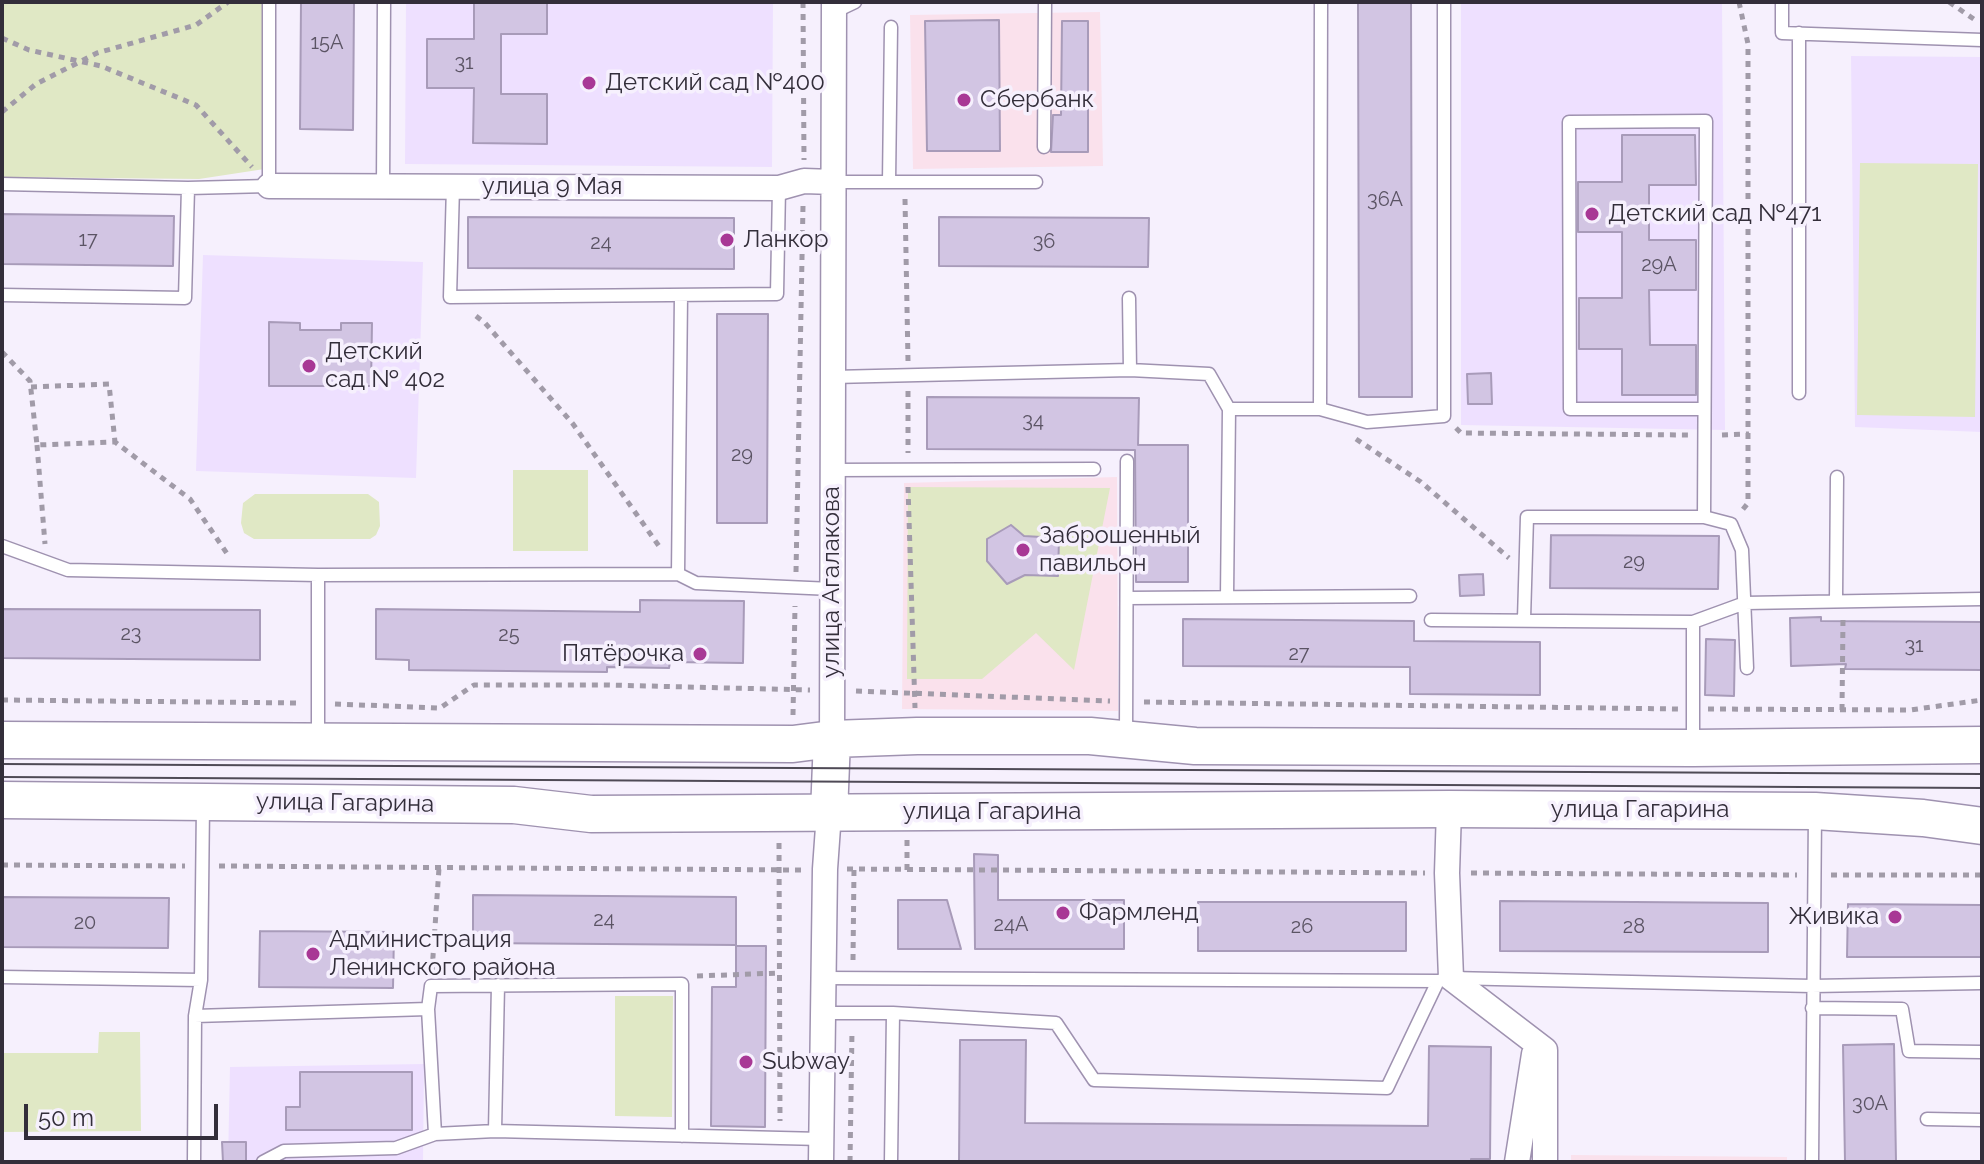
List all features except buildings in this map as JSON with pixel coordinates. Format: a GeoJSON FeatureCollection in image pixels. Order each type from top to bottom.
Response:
{"type":"FeatureCollection","features":[{"type":"Feature","properties":{"kind":"main road"},"geometry":{"type":"LineString","coordinates":[[2,740],[793,744],[832,739],[1090,736],[1195,746],[1693,748],[1982,745]]}},
{"type":"Feature","properties":{"kind":"main road","name":"улица Агалакова"},"geometry":{"type":"LineString","coordinates":[[829,813],[832,739]]}},
{"type":"Feature","properties":{"kind":"main road","name":"улица Гагарина"},"geometry":{"type":"LineString","coordinates":[[2,800],[514,805],[591,814],[1449,809],[1815,811],[1923,818],[1982,826]]}},
{"type":"Feature","properties":{"kind":"street","name":"улица Агалакова"},"geometry":{"type":"LineString","coordinates":[[832,739],[833,182],[841,5]]}},
{"type":"Feature","properties":{"kind":"street","name":"улица 9 Мая"},"geometry":{"type":"LineString","coordinates":[[269,186],[779,188],[804,181],[833,182]]}},
{"type":"Feature","properties":{"kind":"street"},"geometry":{"type":"LineString","coordinates":[[1449,809],[1445,980],[1545,1050],[1545,1162]]}},
{"type":"Feature","properties":{"kind":"street","name":"улица Агалакова"},"geometry":{"type":"LineString","coordinates":[[821,1151],[825,869],[829,813]]}},
{"type":"Feature","properties":{"kind":"street"},"geometry":{"type":"LineString","coordinates":[[1517,1162],[1535,1041]]}},
{"type":"Feature","properties":{"kind":"lane"},"geometry":{"type":"LineString","coordinates":[[2,184],[188,188],[269,186],[269,2]]}},
{"type":"Feature","properties":{"kind":"lane"},"geometry":{"type":"LineString","coordinates":[[383,186],[384,2]]}},
{"type":"Feature","properties":{"kind":"lane"},"geometry":{"type":"LineString","coordinates":[[1044,147],[1045,2]]}},
{"type":"Feature","properties":{"kind":"lane"},"geometry":{"type":"LineString","coordinates":[[1316,410],[1321,2]]}},
{"type":"Feature","properties":{"kind":"lane"},"geometry":{"type":"LineString","coordinates":[[1229,409],[1316,410],[1367,422],[1444,416],[1444,2]]}},
{"type":"Feature","properties":{"kind":"lane"},"geometry":{"type":"LineString","coordinates":[[1782,2],[1782,33],[1982,40]]}},
{"type":"Feature","properties":{"kind":"lane"},"geometry":{"type":"LineString","coordinates":[[889,182],[891,27]]}},
{"type":"Feature","properties":{"kind":"lane"},"geometry":{"type":"LineString","coordinates":[[1799,33],[1799,393]]}},
{"type":"Feature","properties":{"kind":"lane"},"geometry":{"type":"LineString","coordinates":[[1704,409],[1570,409],[1569,122],[1706,121],[1704,517]]}},
{"type":"Feature","properties":{"kind":"lane"},"geometry":{"type":"LineString","coordinates":[[833,182],[1036,182]]}},
{"type":"Feature","properties":{"kind":"lane"},"geometry":{"type":"LineString","coordinates":[[453,186],[450,297],[777,294],[779,188]]}},
{"type":"Feature","properties":{"kind":"lane"},"geometry":{"type":"LineString","coordinates":[[2,295],[185,298],[188,188]]}},
{"type":"Feature","properties":{"kind":"lane"},"geometry":{"type":"LineString","coordinates":[[678,574],[681,295]]}},
{"type":"Feature","properties":{"kind":"lane"},"geometry":{"type":"LineString","coordinates":[[1129,298],[1130,370]]}},
{"type":"Feature","properties":{"kind":"lane"},"geometry":{"type":"LineString","coordinates":[[833,377],[1130,370],[1209,374],[1229,409],[1227,597]]}},
{"type":"Feature","properties":{"kind":"lane"},"geometry":{"type":"LineString","coordinates":[[1125,739],[1127,461]]}},
{"type":"Feature","properties":{"kind":"lane"},"geometry":{"type":"LineString","coordinates":[[832,470],[1094,469]]}},
{"type":"Feature","properties":{"kind":"lane"},"geometry":{"type":"LineString","coordinates":[[1837,477],[1840,599]]}},
{"type":"Feature","properties":{"kind":"lane"},"geometry":{"type":"LineString","coordinates":[[1524,619],[1527,517],[1704,517],[1731,524],[1742,550],[1747,668]]}},
{"type":"Feature","properties":{"kind":"lane"},"geometry":{"type":"LineString","coordinates":[[2,546],[68,570],[318,575],[678,574],[696,583],[832,589]]}},
{"type":"Feature","properties":{"kind":"lane"},"geometry":{"type":"LineString","coordinates":[[318,575],[318,743]]}},
{"type":"Feature","properties":{"kind":"lane"},"geometry":{"type":"LineString","coordinates":[[1127,598],[1410,596]]}},
{"type":"Feature","properties":{"kind":"lane"},"geometry":{"type":"LineString","coordinates":[[1431,620],[1693,622],[1745,603],[1982,599]]}},
{"type":"Feature","properties":{"kind":"lane"},"geometry":{"type":"LineString","coordinates":[[1693,622],[1693,748]]}},
{"type":"Feature","properties":{"kind":"lane"},"geometry":{"type":"LineString","coordinates":[[194,1162],[195,1016],[201,980],[203,801]]}},
{"type":"Feature","properties":{"kind":"lane"},"geometry":{"type":"LineString","coordinates":[[1812,1162],[1815,811]]}},
{"type":"Feature","properties":{"kind":"lane"},"geometry":{"type":"LineString","coordinates":[[2,977],[201,980]]}},
{"type":"Feature","properties":{"kind":"lane"},"geometry":{"type":"LineString","coordinates":[[823,978],[1445,980],[1812,986],[1982,983]]}},
{"type":"Feature","properties":{"kind":"lane"},"geometry":{"type":"LineString","coordinates":[[822,1013],[893,1013],[1056,1023],[1094,1080],[1387,1088],[1445,980]]}},
{"type":"Feature","properties":{"kind":"lane"},"geometry":{"type":"LineString","coordinates":[[435,1134],[428,1009],[431,986],[682,984],[682,1136]]}},
{"type":"Feature","properties":{"kind":"lane"},"geometry":{"type":"LineString","coordinates":[[495,1131],[498,985]]}},
{"type":"Feature","properties":{"kind":"lane"},"geometry":{"type":"LineString","coordinates":[[1812,1008],[1902,1009],[1909,1051],[1982,1052]]}},
{"type":"Feature","properties":{"kind":"lane"},"geometry":{"type":"LineString","coordinates":[[195,1016],[428,1009]]}},
{"type":"Feature","properties":{"kind":"lane"},"geometry":{"type":"LineString","coordinates":[[891,1162],[893,1013]]}},
{"type":"Feature","properties":{"kind":"lane"},"geometry":{"type":"LineString","coordinates":[[1927,1119],[1982,1120]]}},
{"type":"Feature","properties":{"kind":"lane"},"geometry":{"type":"LineString","coordinates":[[263,1162],[284,1151],[396,1148],[435,1134],[495,1131],[780,1138],[821,1151]]}},
{"type":"Feature","properties":{"kind":"path"},"geometry":{"type":"LineString","coordinates":[[2,112],[36,84],[97,53],[196,25],[228,2]]}},
{"type":"Feature","properties":{"kind":"path"},"geometry":{"type":"LineString","coordinates":[[793,744],[804,181],[803,2]]}},
{"type":"Feature","properties":{"kind":"path"},"geometry":{"type":"LineString","coordinates":[[1731,524],[1748,503],[1748,44],[1739,2]]}},
{"type":"Feature","properties":{"kind":"path"},"geometry":{"type":"LineString","coordinates":[[1949,2],[1982,24]]}},
{"type":"Feature","properties":{"kind":"path"},"geometry":{"type":"LineString","coordinates":[[2,38],[29,50],[83,61],[196,105],[269,186]]}},
{"type":"Feature","properties":{"kind":"path"},"geometry":{"type":"LineString","coordinates":[[905,182],[914,692]]}},
{"type":"Feature","properties":{"kind":"path"},"geometry":{"type":"LineString","coordinates":[[450,297],[485,323],[573,424],[678,574]]}},
{"type":"Feature","properties":{"kind":"path"},"geometry":{"type":"LineString","coordinates":[[2,352],[30,381],[47,562]]}},
{"type":"Feature","properties":{"kind":"path"},"geometry":{"type":"LineString","coordinates":[[31,387],[109,384],[115,442]]}},
{"type":"Feature","properties":{"kind":"path"},"geometry":{"type":"LineString","coordinates":[[1316,410],[1421,482],[1525,571]]}},
{"type":"Feature","properties":{"kind":"path"},"geometry":{"type":"LineString","coordinates":[[1444,416],[1461,433],[1749,434]]}},
{"type":"Feature","properties":{"kind":"path"},"geometry":{"type":"LineString","coordinates":[[37,445],[115,442],[190,499],[240,573]]}},
{"type":"Feature","properties":{"kind":"path"},"geometry":{"type":"LineString","coordinates":[[1840,599],[1842,710]]}},
{"type":"Feature","properties":{"kind":"path"},"geometry":{"type":"LineString","coordinates":[[2,700],[318,703],[440,708],[474,685],[914,692],[1126,702],[1694,709],[1910,710],[1982,700]]}},
{"type":"Feature","properties":{"kind":"path"},"geometry":{"type":"LineString","coordinates":[[779,815],[780,1138]]}},
{"type":"Feature","properties":{"kind":"path"},"geometry":{"type":"LineString","coordinates":[[2,865],[1982,875]]}},
{"type":"Feature","properties":{"kind":"path"},"geometry":{"type":"LineString","coordinates":[[431,986],[439,868]]}},
{"type":"Feature","properties":{"kind":"path"},"geometry":{"type":"LineString","coordinates":[[682,984],[699,975],[780,973]]}},
{"type":"Feature","properties":{"kind":"shaded area","name":"Детский сад №400"},"geometry":{"type":"Polygon","coordinates":[[[406,2],[773,2],[772,167],[405,164],[406,2]]]}},
{"type":"Feature","properties":{"kind":"shaded area","name":"Детский сад №471"},"geometry":{"type":"Polygon","coordinates":[[[1461,2],[1722,2],[1725,430],[1461,425],[1461,2]]]}},
{"type":"Feature","properties":{"kind":"shaded area"},"geometry":{"type":"Polygon","coordinates":[[[1100,12],[1103,166],[913,169],[910,15],[1100,12]]]}},
{"type":"Feature","properties":{"kind":"shaded area"},"geometry":{"type":"Polygon","coordinates":[[[1851,56],[1982,57],[1982,432],[1855,427],[1851,56]]]}},
{"type":"Feature","properties":{"kind":"shaded area","name":"Детский сад № 402"},"geometry":{"type":"Polygon","coordinates":[[[203,255],[423,262],[416,478],[196,471],[203,255]]]}},
{"type":"Feature","properties":{"kind":"shaded area"},"geometry":{"type":"Polygon","coordinates":[[[1117,477],[1118,711],[902,709],[904,483],[1117,477]]]}},
{"type":"Feature","properties":{"kind":"shaded area"},"geometry":{"type":"Polygon","coordinates":[[[424,1064],[423,1162],[228,1162],[230,1067],[424,1064]]]}},
{"type":"Feature","properties":{"kind":"shaded area"},"geometry":{"type":"Polygon","coordinates":[[[1571,1155],[1787,1157],[1787,1162],[1571,1162],[1571,1155]]]}},
{"type":"Feature","properties":{"kind":"green space"},"geometry":{"type":"Polygon","coordinates":[[[2,2],[275,2],[271,168],[199,179],[2,177],[2,2]]]}},
{"type":"Feature","properties":{"kind":"green space"},"geometry":{"type":"Polygon","coordinates":[[[1860,163],[1978,164],[1975,417],[1857,415],[1860,163]]]}},
{"type":"Feature","properties":{"kind":"green space"},"geometry":{"type":"Polygon","coordinates":[[[513,470],[588,470],[588,551],[513,551],[513,470]]]}},
{"type":"Feature","properties":{"kind":"green space"},"geometry":{"type":"Polygon","coordinates":[[[908,487],[1110,488],[1074,670],[1036,633],[982,679],[907,679],[908,487]]]}},
{"type":"Feature","properties":{"kind":"green space"},"geometry":{"type":"Polygon","coordinates":[[[255,494],[368,494],[379,502],[380,526],[370,539],[254,539],[244,533],[241,523],[243,503],[255,494]]]}},
{"type":"Feature","properties":{"kind":"green space"},"geometry":{"type":"Polygon","coordinates":[[[615,996],[673,996],[672,1117],[615,1116],[615,996]]]}},
{"type":"Feature","properties":{"kind":"green space"},"geometry":{"type":"Polygon","coordinates":[[[99,1032],[140,1032],[141,1131],[2,1132],[2,1053],[98,1053],[99,1032]]]}},
{"type":"Feature","properties":{"kind":"tram line"},"geometry":{"type":"LineString","coordinates":[[2,764],[1982,774]]}},
{"type":"Feature","properties":{"kind":"tram line"},"geometry":{"type":"LineString","coordinates":[[2,777],[1982,788]]}},
{"type":"Feature","properties":{"kind":"place","name":"Детский сад №400"},"geometry":{"type":"Point","coordinates":[589,83]}},
{"type":"Feature","properties":{"kind":"place","name":"Сбербанк"},"geometry":{"type":"Point","coordinates":[964,100]}},
{"type":"Feature","properties":{"kind":"place","name":"Детский сад №471"},"geometry":{"type":"Point","coordinates":[1592,214]}},
{"type":"Feature","properties":{"kind":"place","name":"Ланкор"},"geometry":{"type":"Point","coordinates":[727,240]}},
{"type":"Feature","properties":{"kind":"place","name":"Детский сад № 402"},"geometry":{"type":"Point","coordinates":[309,366]}},
{"type":"Feature","properties":{"kind":"place","name":"Заброшенный павильон"},"geometry":{"type":"Point","coordinates":[1023,550]}},
{"type":"Feature","properties":{"kind":"place","name":"Пятёрочка"},"geometry":{"type":"Point","coordinates":[700,654]}},
{"type":"Feature","properties":{"kind":"place","name":"Фармленд"},"geometry":{"type":"Point","coordinates":[1063,913]}},
{"type":"Feature","properties":{"kind":"place","name":"Живика"},"geometry":{"type":"Point","coordinates":[1895,917]}},
{"type":"Feature","properties":{"kind":"place","name":"Администрация Ленинского района"},"geometry":{"type":"Point","coordinates":[313,954]}},
{"type":"Feature","properties":{"kind":"place","name":"Subway"},"geometry":{"type":"Point","coordinates":[746,1062]}}]}
